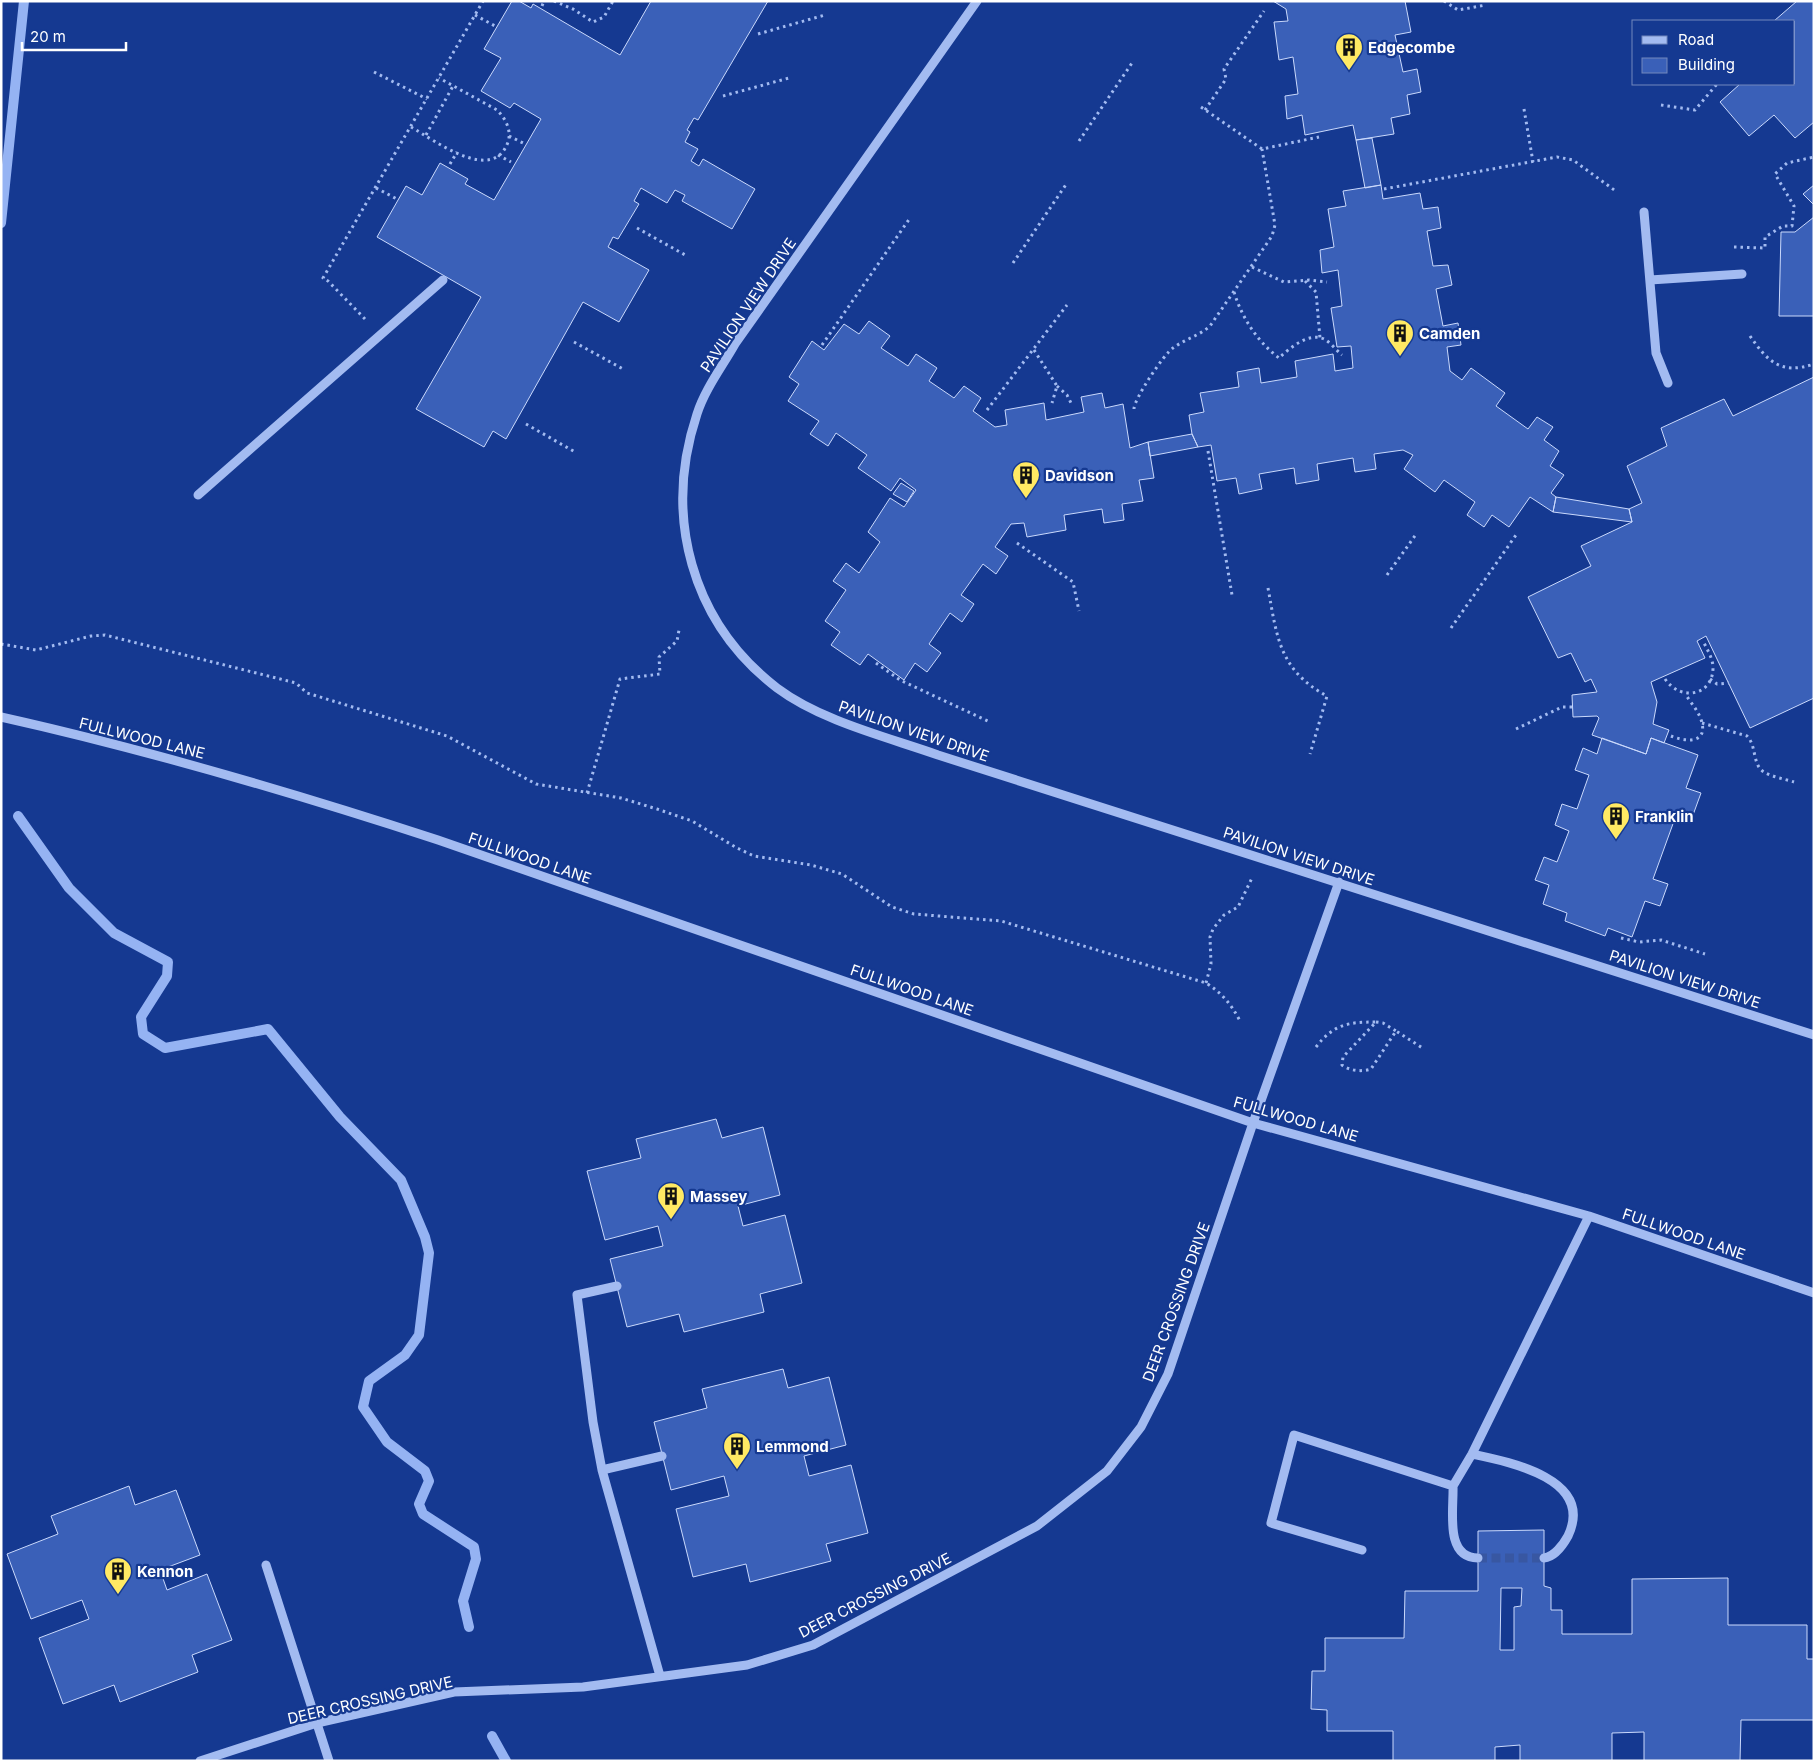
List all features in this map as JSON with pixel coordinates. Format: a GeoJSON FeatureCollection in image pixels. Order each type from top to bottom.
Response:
{"type":"FeatureCollection","features":[{"type":"Feature","properties":{"kind":"street","name":"PAVILION VIEW DRIVE"},"geometry":{"type":"LineString","coordinates":[[977,1],[735,344],[709,388],[697,414],[683,476],[682,504],[685,540],[702,594],[725,637],[746,660],[778,689],[820,713],[938,755],[1814,1035]]}},
{"type":"Feature","properties":{"kind":"street"},"geometry":{"type":"LineString","coordinates":[[1644,212],[1656,353],[1668,383]]}},
{"type":"Feature","properties":{"kind":"street"},"geometry":{"type":"LineString","coordinates":[[1650,280],[1742,274]]}},
{"type":"Feature","properties":{"kind":"street"},"geometry":{"type":"LineString","coordinates":[[198,495],[444,280]]}},
{"type":"Feature","properties":{"kind":"street","name":"FULLWOOD LANE"},"geometry":{"type":"LineString","coordinates":[[1,717],[202,766],[320,802],[438,840],[1253,1123],[1589,1216],[1814,1292]]}},
{"type":"Feature","properties":{"kind":"street","name":"DEER CROSSING DRIVE"},"geometry":{"type":"LineString","coordinates":[[200,1761],[317,1723],[454,1692],[582,1687],[747,1665],[813,1646],[1037,1526],[1107,1471],[1141,1427],[1168,1374],[1253,1123],[1339,882]]}},
{"type":"Feature","properties":{"kind":"street"},"geometry":{"type":"LineString","coordinates":[[1478,1558],[1470,1558],[1461,1551],[1455,1541],[1453,1486],[1472,1454],[1589,1216]]}},
{"type":"Feature","properties":{"kind":"street"},"geometry":{"type":"LineString","coordinates":[[617,1286],[577,1295],[592,1422],[602,1470],[660,1676]]}},
{"type":"Feature","properties":{"kind":"street"},"geometry":{"type":"LineString","coordinates":[[1362,1550],[1271,1522],[1294,1436],[1453,1486]]}},
{"type":"Feature","properties":{"kind":"street"},"geometry":{"type":"LineString","coordinates":[[1472,1454],[1512,1462],[1549,1479],[1571,1502],[1575,1512],[1564,1543],[1549,1558],[1544,1558]]}},
{"type":"Feature","properties":{"kind":"street"},"geometry":{"type":"LineString","coordinates":[[602,1470],[662,1456]]}},
{"type":"Feature","properties":{"kind":"street"},"geometry":{"type":"LineString","coordinates":[[266,1565],[329,1761]]}},
{"type":"Feature","properties":{"kind":"path"},"geometry":{"type":"LineString","coordinates":[[380,335],[323,278],[483,1]]}},
{"type":"Feature","properties":{"kind":"path"},"geometry":{"type":"LineString","coordinates":[[542,6],[544,1]]}},
{"type":"Feature","properties":{"kind":"path"},"geometry":{"type":"LineString","coordinates":[[554,1],[573,9],[593,22],[604,17],[613,1]]}},
{"type":"Feature","properties":{"kind":"path"},"geometry":{"type":"LineString","coordinates":[[1444,1],[1458,10],[1486,5]]}},
{"type":"Feature","properties":{"kind":"path"},"geometry":{"type":"LineString","coordinates":[[1205,110],[1226,79],[1224,69],[1264,11]]}},
{"type":"Feature","properties":{"kind":"path"},"geometry":{"type":"LineString","coordinates":[[475,15],[495,26]]}},
{"type":"Feature","properties":{"kind":"path"},"geometry":{"type":"LineString","coordinates":[[758,34],[825,16]]}},
{"type":"Feature","properties":{"kind":"path"},"geometry":{"type":"LineString","coordinates":[[1079,141],[1132,64]]}},
{"type":"Feature","properties":{"kind":"path"},"geometry":{"type":"LineString","coordinates":[[374,72],[427,100]]}},
{"type":"Feature","properties":{"kind":"path"},"geometry":{"type":"LineString","coordinates":[[411,127],[457,152],[480,161],[498,155],[508,142],[508,125],[497,110],[439,78]]}},
{"type":"Feature","properties":{"kind":"path"},"geometry":{"type":"LineString","coordinates":[[723,96],[789,78]]}},
{"type":"Feature","properties":{"kind":"path"},"geometry":{"type":"LineString","coordinates":[[1661,105],[1695,110],[1716,85]]}},
{"type":"Feature","properties":{"kind":"path"},"geometry":{"type":"LineString","coordinates":[[426,135],[453,86]]}},
{"type":"Feature","properties":{"kind":"path"},"geometry":{"type":"LineString","coordinates":[[1134,410],[1140,395],[1172,348],[1202,333],[1210,326],[1272,236],[1275,225],[1262,149],[1201,107]]}},
{"type":"Feature","properties":{"kind":"path"},"geometry":{"type":"LineString","coordinates":[[1524,109],[1533,162]]}},
{"type":"Feature","properties":{"kind":"path"},"geometry":{"type":"LineString","coordinates":[[509,136],[522,143]]}},
{"type":"Feature","properties":{"kind":"path"},"geometry":{"type":"LineString","coordinates":[[1262,149],[1319,137]]}},
{"type":"Feature","properties":{"kind":"path"},"geometry":{"type":"LineString","coordinates":[[450,164],[457,152]]}},
{"type":"Feature","properties":{"kind":"path"},"geometry":{"type":"LineString","coordinates":[[498,155],[511,162]]}},
{"type":"Feature","properties":{"kind":"path"},"geometry":{"type":"LineString","coordinates":[[1384,189],[1557,158],[1573,160],[1617,192]]}},
{"type":"Feature","properties":{"kind":"path"},"geometry":{"type":"LineString","coordinates":[[1734,247],[1765,248],[1765,237],[1783,226],[1792,226],[1794,206],[1775,174],[1787,162],[1814,158]]}},
{"type":"Feature","properties":{"kind":"path"},"geometry":{"type":"LineString","coordinates":[[1013,263],[1067,184]]}},
{"type":"Feature","properties":{"kind":"path"},"geometry":{"type":"LineString","coordinates":[[376,188],[396,199]]}},
{"type":"Feature","properties":{"kind":"path"},"geometry":{"type":"LineString","coordinates":[[822,345],[910,218]]}},
{"type":"Feature","properties":{"kind":"path"},"geometry":{"type":"LineString","coordinates":[[637,228],[687,256]]}},
{"type":"Feature","properties":{"kind":"path"},"geometry":{"type":"LineString","coordinates":[[1252,267],[1284,282],[1327,282]]}},
{"type":"Feature","properties":{"kind":"path"},"geometry":{"type":"LineString","coordinates":[[1304,281],[1316,292],[1320,338]]}},
{"type":"Feature","properties":{"kind":"path"},"geometry":{"type":"LineString","coordinates":[[1234,291],[1241,313],[1263,342],[1279,358],[1289,348],[1304,340],[1320,338],[1326,340],[1342,355]]}},
{"type":"Feature","properties":{"kind":"path"},"geometry":{"type":"LineString","coordinates":[[988,410],[1067,305]]}},
{"type":"Feature","properties":{"kind":"path"},"geometry":{"type":"LineString","coordinates":[[1750,336],[1771,362],[1791,367],[1814,364]]}},
{"type":"Feature","properties":{"kind":"path"},"geometry":{"type":"LineString","coordinates":[[574,342],[623,369]]}},
{"type":"Feature","properties":{"kind":"path"},"geometry":{"type":"LineString","coordinates":[[1034,350],[1057,386],[1067,395],[1072,405]]}},
{"type":"Feature","properties":{"kind":"path"},"geometry":{"type":"LineString","coordinates":[[1052,403],[1057,386]]}},
{"type":"Feature","properties":{"kind":"path"},"geometry":{"type":"LineString","coordinates":[[526,424],[575,452]]}},
{"type":"Feature","properties":{"kind":"path"},"geometry":{"type":"LineString","coordinates":[[1208,451],[1232,595]]}},
{"type":"Feature","properties":{"kind":"path"},"geometry":{"type":"LineString","coordinates":[[1387,575],[1417,533]]}},
{"type":"Feature","properties":{"kind":"path"},"geometry":{"type":"LineString","coordinates":[[1450,628],[1516,535]]}},
{"type":"Feature","properties":{"kind":"path"},"geometry":{"type":"LineString","coordinates":[[1017,543],[1073,582],[1079,611]]}},
{"type":"Feature","properties":{"kind":"path"},"geometry":{"type":"LineString","coordinates":[[1268,588],[1278,641],[1283,655],[1309,684],[1327,696],[1310,754]]}},
{"type":"Feature","properties":{"kind":"path"},"geometry":{"type":"LineString","coordinates":[[586,793],[620,679],[660,674],[659,657],[677,641],[679,630]]}},
{"type":"Feature","properties":{"kind":"path"},"geometry":{"type":"LineString","coordinates":[[1,644],[36,650],[91,636],[104,635],[296,682],[307,693],[447,736],[536,784],[621,798],[683,818],[754,856],[811,865],[842,874],[892,907],[914,914],[1001,921],[1206,983],[1218,990],[1229,1002],[1240,1021]]}},
{"type":"Feature","properties":{"kind":"path"},"geometry":{"type":"LineString","coordinates":[[1665,680],[1675,690],[1686,695],[1696,693],[1703,688],[1710,679],[1713,668],[1712,659],[1703,641]]}},
{"type":"Feature","properties":{"kind":"path"},"geometry":{"type":"LineString","coordinates":[[876,663],[900,680],[990,722]]}},
{"type":"Feature","properties":{"kind":"path"},"geometry":{"type":"LineString","coordinates":[[1710,679],[1717,684],[1729,683]]}},
{"type":"Feature","properties":{"kind":"path"},"geometry":{"type":"LineString","coordinates":[[1671,736],[1687,742],[1692,741],[1701,731],[1702,723],[1686,695]]}},
{"type":"Feature","properties":{"kind":"path"},"geometry":{"type":"LineString","coordinates":[[1516,729],[1562,707],[1572,707]]}},
{"type":"Feature","properties":{"kind":"path"},"geometry":{"type":"LineString","coordinates":[[1702,723],[1747,736],[1752,741],[1756,762],[1762,771],[1794,782]]}},
{"type":"Feature","properties":{"kind":"path"},"geometry":{"type":"LineString","coordinates":[[1206,983],[1210,964],[1210,936],[1213,929],[1224,914],[1238,907],[1243,900],[1260,858]]}},
{"type":"Feature","properties":{"kind":"path"},"geometry":{"type":"LineString","coordinates":[[1621,938],[1639,942],[1661,940],[1705,954]]}},
{"type":"Feature","properties":{"kind":"path"},"geometry":{"type":"LineString","coordinates":[[1316,1047],[1326,1035],[1338,1027],[1357,1022],[1376,1022],[1383,1023],[1424,1050]]}},
{"type":"Feature","properties":{"kind":"path"},"geometry":{"type":"LineString","coordinates":[[1376,1022],[1343,1057],[1342,1065],[1346,1068],[1359,1071],[1371,1069],[1396,1031]]}},
{"type":"Feature","properties":{"kind":"building"},"geometry":{"type":"Polygon","coordinates":[[[512,1],[519,1],[531,8],[533,4],[620,55],[651,1],[768,1],[698,120],[694,118],[687,130],[690,132],[685,142],[698,149],[691,161],[699,166],[703,159],[755,189],[732,229],[682,201],[685,195],[675,190],[667,203],[641,188],[634,201],[639,204],[618,239],[613,237],[608,247],[649,270],[619,322],[583,302],[506,439],[493,431],[484,447],[416,409],[481,297],[377,237],[406,186],[422,195],[440,163],[468,179],[465,184],[494,200],[541,119],[514,103],[510,108],[481,91],[501,58],[484,49],[512,1]]]}},
{"type":"Feature","properties":{"kind":"building","name":"Edgecombe"},"geometry":{"type":"Polygon","coordinates":[[[1273,1],[1405,1],[1411,32],[1395,35],[1403,72],[1417,69],[1421,92],[1407,95],[1410,114],[1391,118],[1394,134],[1356,140],[1353,125],[1305,135],[1302,115],[1287,119],[1285,96],[1298,94],[1293,57],[1279,60],[1274,22],[1288,21],[1286,9],[1273,1]]]}},
{"type":"Feature","properties":{"kind":"building"},"geometry":{"type":"Polygon","coordinates":[[[1797,1],[1814,1],[1814,122],[1795,138],[1774,115],[1749,136],[1720,102],[1739,85],[1795,85],[1795,20],[1775,20],[1797,1]]]}},
{"type":"Feature","properties":{"kind":"building"},"geometry":{"type":"Polygon","coordinates":[[[1372,138],[1381,185],[1365,188],[1356,140],[1372,138]]]}},
{"type":"Feature","properties":{"kind":"building","name":"Camden"},"geometry":{"type":"Polygon","coordinates":[[[1381,185],[1383,199],[1420,193],[1423,209],[1438,207],[1441,228],[1427,231],[1433,266],[1448,265],[1452,285],[1436,289],[1443,326],[1458,323],[1461,345],[1447,347],[1450,371],[1462,380],[1471,368],[1505,393],[1496,406],[1528,429],[1537,417],[1553,427],[1544,440],[1559,451],[1550,466],[1564,475],[1551,493],[1556,497],[1553,512],[1530,497],[1509,527],[1492,515],[1484,527],[1467,515],[1475,502],[1444,480],[1435,492],[1404,469],[1413,455],[1403,450],[1374,454],[1376,469],[1355,472],[1353,458],[1317,464],[1319,480],[1296,484],[1294,468],[1259,474],[1262,489],[1239,494],[1236,478],[1217,481],[1211,445],[1198,447],[1192,434],[1189,415],[1204,412],[1200,393],[1239,387],[1237,372],[1259,368],[1261,383],[1297,377],[1295,361],[1333,354],[1335,371],[1353,368],[1351,346],[1337,347],[1331,308],[1342,306],[1338,270],[1322,273],[1320,250],[1334,247],[1328,209],[1346,206],[1343,191],[1381,185]]]}},
{"type":"Feature","properties":{"kind":"building"},"geometry":{"type":"Polygon","coordinates":[[[1814,185],[1814,205],[1803,194],[1814,185]]]}},
{"type":"Feature","properties":{"kind":"building"},"geometry":{"type":"Polygon","coordinates":[[[1814,217],[1814,316],[1779,316],[1781,232],[1795,232],[1814,217]]]}},
{"type":"Feature","properties":{"kind":"building","name":"Davidson"},"geometry":{"type":"Polygon","coordinates":[[[869,321],[890,336],[881,348],[908,366],[916,354],[937,368],[929,381],[954,398],[964,386],[981,398],[973,411],[995,427],[1007,425],[1005,410],[1044,403],[1046,420],[1084,412],[1081,397],[1102,393],[1105,408],[1123,404],[1130,448],[1148,442],[1154,478],[1139,480],[1143,501],[1122,504],[1124,520],[1104,523],[1102,509],[1064,515],[1066,530],[1027,537],[1024,523],[1011,524],[995,547],[1008,556],[996,574],[983,564],[961,595],[974,604],[962,622],[950,613],[929,644],[941,653],[927,672],[915,663],[904,680],[868,654],[860,665],[831,645],[840,632],[825,621],[846,590],[833,581],[846,563],[859,573],[880,542],[868,532],[890,498],[904,507],[916,490],[900,478],[891,491],[858,468],[867,455],[836,433],[828,446],[810,434],[819,421],[788,401],[799,384],[789,377],[812,341],[824,350],[844,324],[859,334],[869,321]]]}},
{"type":"Feature","properties":{"kind":"building"},"geometry":{"type":"Polygon","coordinates":[[[1814,377],[1814,698],[1750,728],[1706,636],[1697,641],[1705,658],[1651,682],[1657,702],[1653,724],[1669,730],[1664,743],[1651,738],[1646,754],[1592,735],[1599,718],[1597,716],[1573,717],[1572,695],[1597,692],[1591,679],[1585,682],[1571,653],[1558,658],[1528,597],[1591,566],[1581,546],[1632,522],[1629,509],[1642,503],[1627,466],[1667,446],[1661,428],[1724,399],[1733,416],[1814,377]]]}},
{"type":"Feature","properties":{"kind":"building"},"geometry":{"type":"Polygon","coordinates":[[[1192,434],[1198,447],[1150,456],[1148,442],[1192,434]]]}},
{"type":"Feature","properties":{"kind":"building"},"geometry":{"type":"Polygon","coordinates":[[[901,483],[914,491],[907,502],[893,494],[901,483]]]}},
{"type":"Feature","properties":{"kind":"building"},"geometry":{"type":"Polygon","coordinates":[[[1556,497],[1629,509],[1632,522],[1553,512],[1556,497]]]}},
{"type":"Feature","properties":{"kind":"building","name":"Franklin"},"geometry":{"type":"Polygon","coordinates":[[[1602,738],[1646,754],[1651,738],[1698,755],[1686,788],[1701,793],[1693,815],[1678,810],[1653,879],[1668,884],[1660,906],[1645,901],[1632,937],[1608,928],[1605,936],[1565,921],[1567,913],[1543,904],[1549,885],[1535,880],[1544,857],[1557,862],[1569,831],[1555,825],[1562,804],[1577,809],[1589,775],[1575,770],[1583,748],[1597,754],[1602,738]]]}},
{"type":"Feature","properties":{"kind":"building","name":"Massey"},"geometry":{"type":"Polygon","coordinates":[[[716,1119],[722,1138],[763,1127],[780,1195],[738,1206],[743,1226],[785,1215],[802,1283],[760,1294],[764,1312],[684,1332],[679,1314],[627,1327],[610,1259],[663,1246],[658,1226],[605,1240],[587,1171],[641,1158],[636,1139],[716,1119]]]}},
{"type":"Feature","properties":{"kind":"building","name":"Lemmond"},"geometry":{"type":"Polygon","coordinates":[[[783,1369],[788,1388],[829,1377],[846,1445],[804,1456],[809,1476],[851,1465],[868,1533],[826,1544],[831,1561],[750,1582],[746,1564],[693,1577],[676,1509],[729,1496],[724,1476],[671,1490],[654,1422],[707,1408],[702,1389],[783,1369]]]}},
{"type":"Feature","properties":{"kind":"building","name":"Kennon"},"geometry":{"type":"Polygon","coordinates":[[[129,1486],[135,1505],[176,1490],[200,1555],[160,1570],[167,1590],[207,1574],[232,1640],[192,1655],[198,1672],[120,1702],[114,1685],[63,1704],[39,1638],[89,1619],[82,1600],[31,1619],[7,1554],[58,1534],[51,1516],[129,1486]]]}},
{"type":"Feature","properties":{"kind":"building"},"geometry":{"type":"Polygon","coordinates":[[[1544,1530],[1544,1586],[1551,1588],[1551,1610],[1562,1610],[1562,1634],[1632,1634],[1632,1579],[1728,1578],[1728,1625],[1807,1625],[1807,1659],[1814,1659],[1814,1720],[1741,1720],[1740,1761],[1644,1761],[1644,1732],[1612,1733],[1612,1761],[1520,1761],[1520,1745],[1495,1747],[1495,1761],[1393,1761],[1393,1731],[1327,1731],[1327,1710],[1311,1709],[1312,1671],[1325,1671],[1325,1638],[1404,1638],[1405,1591],[1478,1591],[1478,1531],[1544,1530]],[[1501,1588],[1500,1650],[1514,1650],[1514,1607],[1521,1606],[1522,1588],[1501,1588]]]}},
{"type":"Feature","properties":{"kind":"waterway"},"geometry":{"type":"LineString","coordinates":[[1,223],[24,1]]}},
{"type":"Feature","properties":{"kind":"waterway"},"geometry":{"type":"LineString","coordinates":[[18,816],[69,888],[114,933],[168,962],[167,976],[141,1017],[143,1034],[165,1048],[268,1029],[340,1117],[401,1180],[425,1237],[429,1253],[419,1335],[405,1355],[369,1381],[363,1407],[387,1442],[425,1471],[429,1481],[419,1504],[423,1514],[474,1547],[476,1559],[463,1601],[469,1627]]}},
{"type":"Feature","properties":{"kind":"waterway"},"geometry":{"type":"LineString","coordinates":[[492,1736],[506,1761]]}},
{"type":"Feature","properties":{"kind":"tunnel"},"geometry":{"type":"LineString","coordinates":[[1478,1558],[1544,1558]]}},
{"type":"Feature","properties":{"kind":"place","name":"Edgecombe"},"geometry":{"type":"Point","coordinates":[1349,71]}},
{"type":"Feature","properties":{"kind":"place","name":"Camden"},"geometry":{"type":"Point","coordinates":[1400,357]}},
{"type":"Feature","properties":{"kind":"place","name":"Davidson"},"geometry":{"type":"Point","coordinates":[1026,499]}},
{"type":"Feature","properties":{"kind":"place","name":"Franklin"},"geometry":{"type":"Point","coordinates":[1616,840]}},
{"type":"Feature","properties":{"kind":"place","name":"Massey"},"geometry":{"type":"Point","coordinates":[671,1220]}},
{"type":"Feature","properties":{"kind":"place","name":"Lemmond"},"geometry":{"type":"Point","coordinates":[737,1470]}},
{"type":"Feature","properties":{"kind":"place","name":"Kennon"},"geometry":{"type":"Point","coordinates":[118,1595]}}]}
